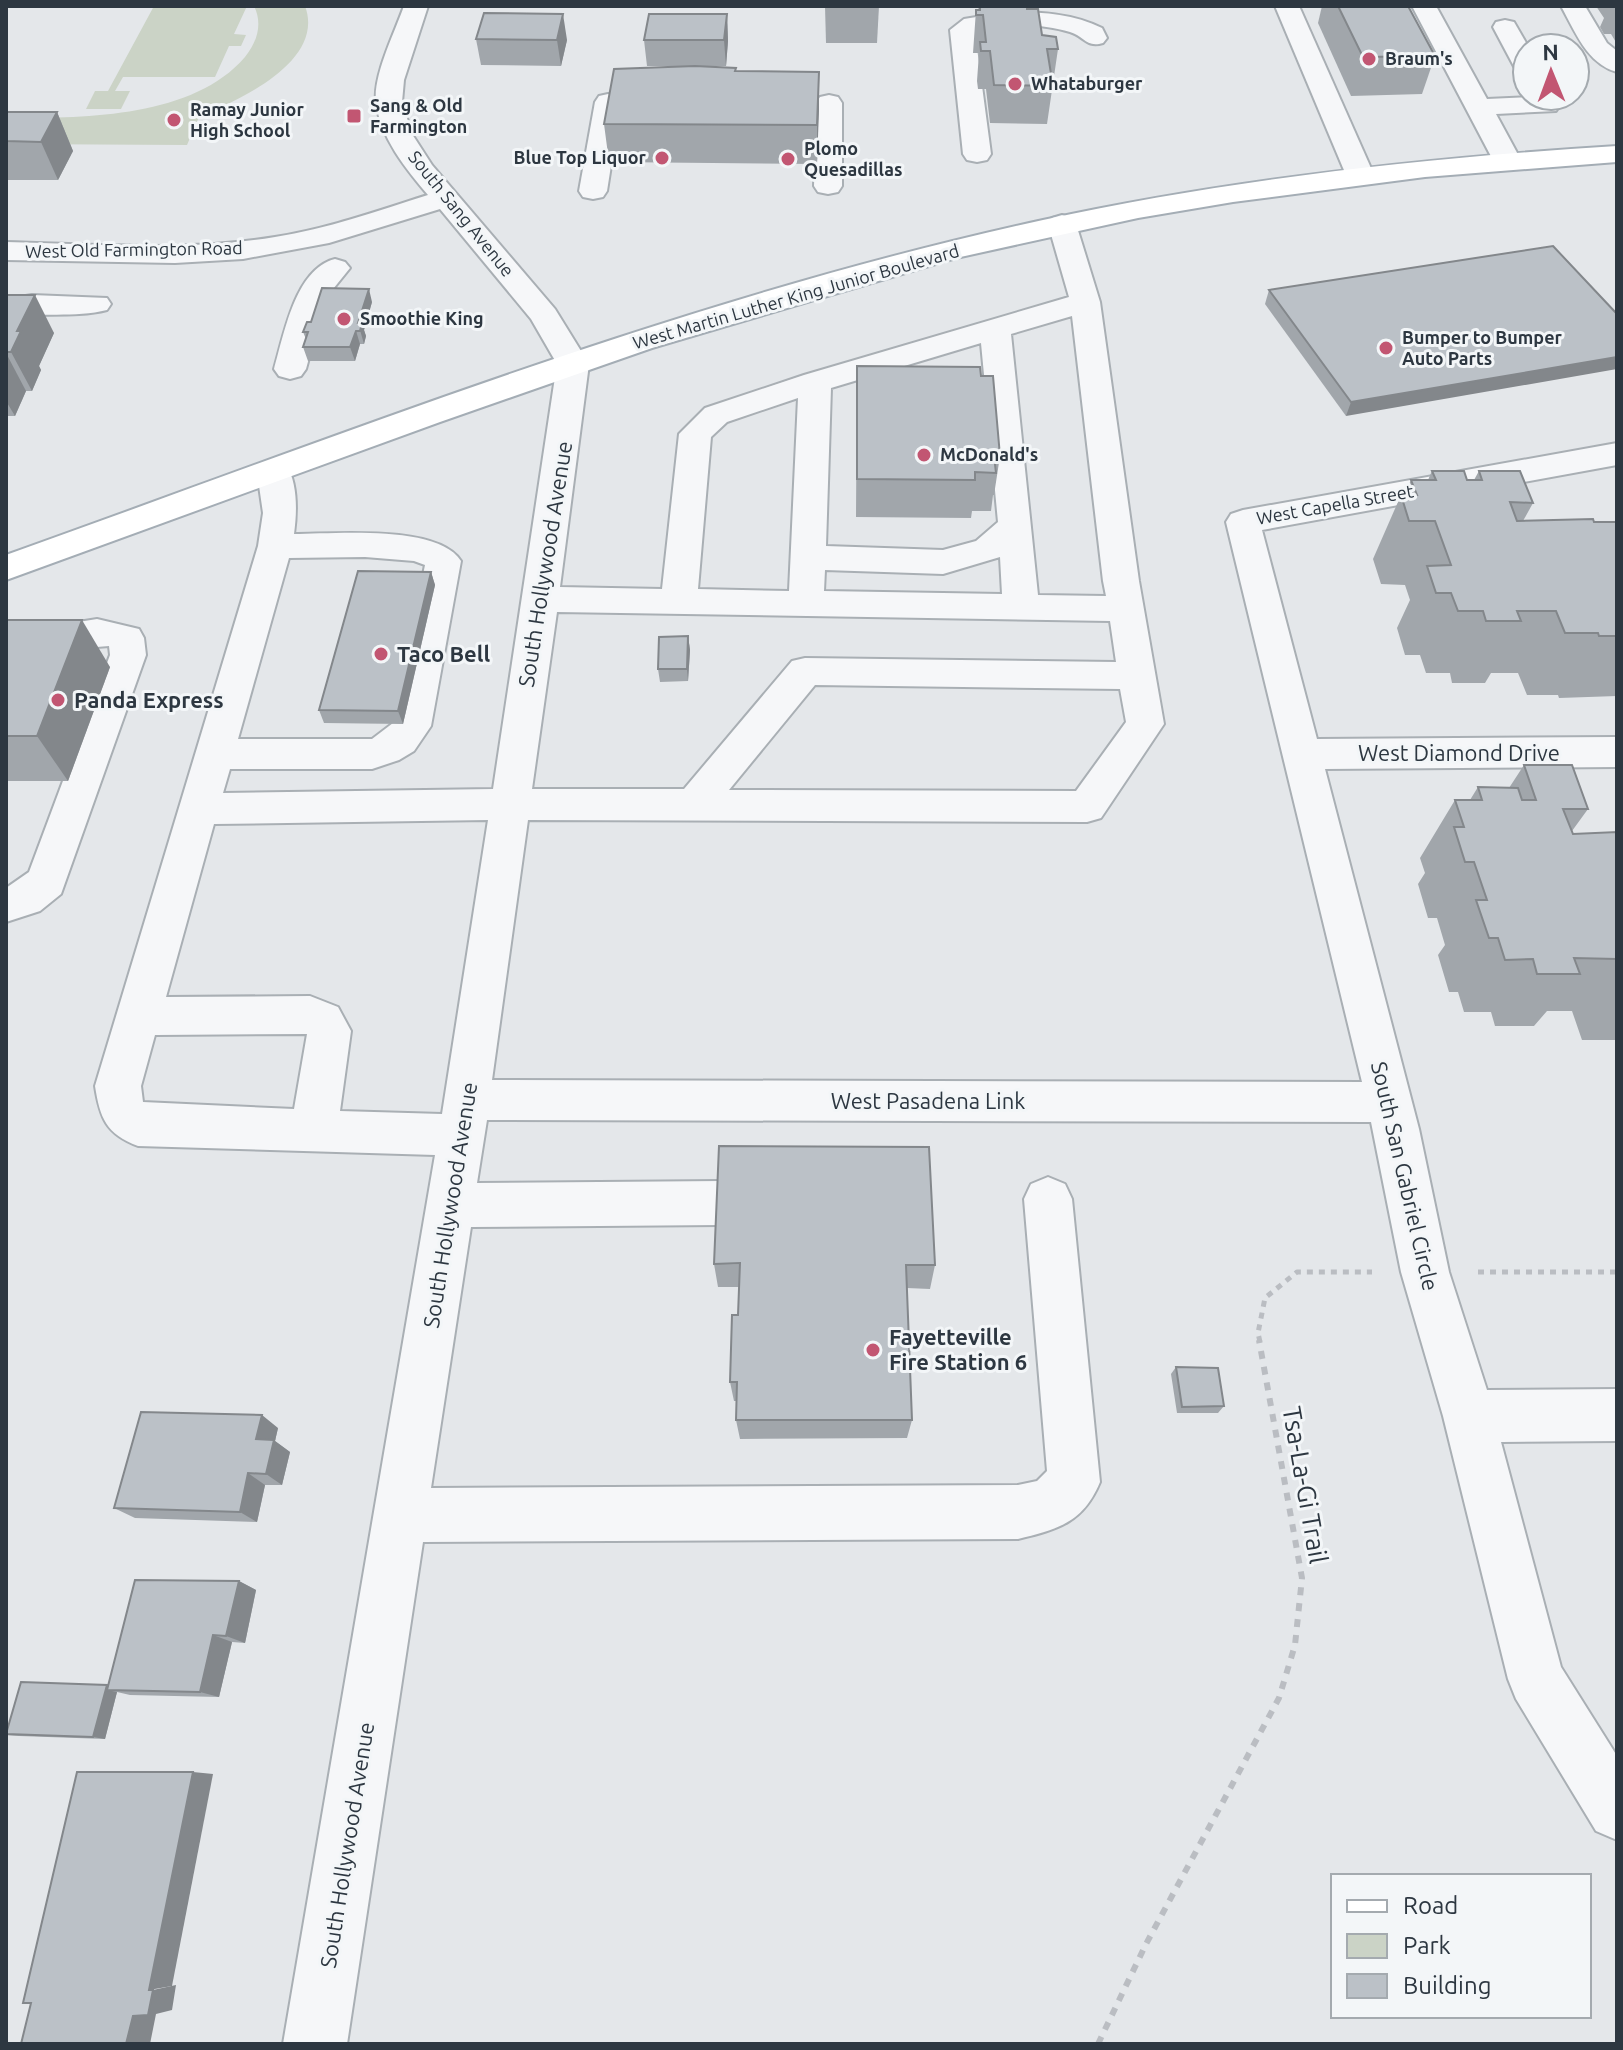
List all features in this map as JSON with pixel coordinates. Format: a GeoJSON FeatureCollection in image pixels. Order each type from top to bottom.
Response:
{"type":"FeatureCollection","features":[{"type":"Feature","properties":{"kind":"main road","name":"West Martin Luther King Junior Boulevard"},"geometry":{"type":"LineString","coordinates":[[6,568],[573,364],[857,275],[1062,224],[1188,199],[1360,175],[1617,154]]}},
{"type":"Feature","properties":{"kind":"street","name":"South Sang Avenue"},"geometry":{"type":"LineString","coordinates":[[416,6],[392,76],[389,102],[399,134],[421,169],[544,315],[573,364]]}},
{"type":"Feature","properties":{"kind":"street"},"geometry":{"type":"LineString","coordinates":[[1287,6],[1360,175]]}},
{"type":"Feature","properties":{"kind":"street"},"geometry":{"type":"LineString","coordinates":[[1424,6],[1508,162]]}},
{"type":"Feature","properties":{"kind":"street"},"geometry":{"type":"LineString","coordinates":[[1573,6],[1597,48],[1617,64]]}},
{"type":"Feature","properties":{"kind":"street"},"geometry":{"type":"LineString","coordinates":[[977,154],[962,30],[969,24],[983,21],[1067,21],[1083,25],[1093,33],[1094,38]]}},
{"type":"Feature","properties":{"kind":"street"},"geometry":{"type":"LineString","coordinates":[[1505,27],[1511,38]]}},
{"type":"Feature","properties":{"kind":"street"},"geometry":{"type":"LineString","coordinates":[[593,191],[608,102]]}},
{"type":"Feature","properties":{"kind":"street"},"geometry":{"type":"LineString","coordinates":[[828,186],[829,103]]}},
{"type":"Feature","properties":{"kind":"street"},"geometry":{"type":"LineString","coordinates":[[1478,107],[1511,106]]}},
{"type":"Feature","properties":{"kind":"street","name":"West Old Farmington Road"},"geometry":{"type":"LineString","coordinates":[[6,251],[194,253],[273,247],[340,232],[446,198]]}},
{"type":"Feature","properties":{"kind":"street"},"geometry":{"type":"LineString","coordinates":[[199,809],[509,804],[1087,807],[1145,724],[1126,609],[1085,302],[1062,224]]}},
{"type":"Feature","properties":{"kind":"street"},"geometry":{"type":"LineString","coordinates":[[290,369],[310,297],[335,268]]}},
{"type":"Feature","properties":{"kind":"street"},"geometry":{"type":"LineString","coordinates":[[679,602],[695,434],[716,415],[815,382],[1085,302]]}},
{"type":"Feature","properties":{"kind":"street"},"geometry":{"type":"LineString","coordinates":[[6,308],[32,304],[96,304]]}},
{"type":"Feature","properties":{"kind":"street"},"geometry":{"type":"LineString","coordinates":[[995,328],[1016,526],[1021,605]]}},
{"type":"Feature","properties":{"kind":"street","name":"South Hollywood Avenue"},"geometry":{"type":"LineString","coordinates":[[315,2044],[464,1117],[573,364]]}},
{"type":"Feature","properties":{"kind":"street"},"geometry":{"type":"LineString","coordinates":[[806,604],[815,382]]}},
{"type":"Feature","properties":{"kind":"street","name":"West Capella Street"},"geometry":{"type":"LineString","coordinates":[[1243,522],[1617,454]]}},
{"type":"Feature","properties":{"kind":"street","name":"West Pasadena Link"},"geometry":{"type":"LineString","coordinates":[[274,472],[280,513],[275,546],[118,1086],[122,1113],[138,1125],[314,1131],[464,1117],[1389,1102]]}},
{"type":"Feature","properties":{"kind":"street","name":"South San Gabriel Circle"},"geometry":{"type":"LineString","coordinates":[[1243,522],[1389,1102],[1425,1272],[1469,1416],[1536,1679],[1617,1810]]}},
{"type":"Feature","properties":{"kind":"street"},"geometry":{"type":"LineString","coordinates":[[808,557],[943,562],[988,549],[1016,526]]}},
{"type":"Feature","properties":{"kind":"street"},"geometry":{"type":"LineString","coordinates":[[214,754],[372,754],[404,740],[412,726],[443,561],[438,555],[409,547],[275,546]]}},
{"type":"Feature","properties":{"kind":"street"},"geometry":{"type":"LineString","coordinates":[[539,599],[1126,609]]}},
{"type":"Feature","properties":{"kind":"street"},"geometry":{"type":"LineString","coordinates":[[6,660],[85,633],[111,630],[126,638],[128,655],[46,882],[25,899],[6,905]]}},
{"type":"Feature","properties":{"kind":"street"},"geometry":{"type":"LineString","coordinates":[[694,805],[805,671],[1137,676]]}},
{"type":"Feature","properties":{"kind":"street","name":"West Diamond Drive"},"geometry":{"type":"LineString","coordinates":[[1301,754],[1617,752]]}},
{"type":"Feature","properties":{"kind":"street"},"geometry":{"type":"LineString","coordinates":[[138,1016],[310,1015],[322,1020],[329,1031],[314,1131]]}},
{"type":"Feature","properties":{"kind":"street"},"geometry":{"type":"LineString","coordinates":[[401,1515],[1018,1512],[1051,1504],[1074,1482],[1048,1199]]}},
{"type":"Feature","properties":{"kind":"street"},"geometry":{"type":"LineString","coordinates":[[450,1205],[721,1203]]}},
{"type":"Feature","properties":{"kind":"street"},"geometry":{"type":"LineString","coordinates":[[1469,1416],[1617,1415]]}},
{"type":"Feature","properties":{"kind":"path","name":"Tsa-La-Gi Trail"},"geometry":{"type":"LineString","coordinates":[[1098,2044],[1146,1944],[1279,1698],[1295,1645],[1302,1578],[1258,1333],[1265,1298],[1297,1272],[1617,1272]]}},
{"type":"Feature","properties":{"kind":"green space"},"geometry":{"type":"Polygon","coordinates":[[[154,6],[247,6],[234,34],[246,35],[241,46],[229,46],[215,77],[123,77],[115,91],[130,91],[121,109],[86,109],[95,91],[108,91],[154,6]]]}},
{"type":"Feature","properties":{"kind":"green space"},"geometry":{"type":"Polygon","coordinates":[[[254,6],[305,6],[308,26],[303,45],[291,62],[255,90],[199,117],[187,145],[6,144],[6,118],[133,111],[196,93],[223,77],[249,51],[258,26],[254,6]]]}},
{"type":"Feature","properties":{"kind":"building"},"geometry":{"type":"Polygon","coordinates":[[[980,6],[1027,6],[1027,9],[1038,9],[1042,35],[1056,37],[1058,49],[1047,49],[1053,86],[994,85],[990,51],[981,51],[980,42],[986,42],[983,15],[976,15],[980,6]]]}},
{"type":"Feature","properties":{"kind":"building"},"geometry":{"type":"Polygon","coordinates":[[[1338,6],[1408,6],[1435,56],[1363,57],[1338,6]]]}},
{"type":"Feature","properties":{"kind":"building"},"geometry":{"type":"Polygon","coordinates":[[[484,13],[563,14],[557,40],[476,39],[484,13]]]}},
{"type":"Feature","properties":{"kind":"building"},"geometry":{"type":"Polygon","coordinates":[[[649,14],[727,14],[724,40],[644,40],[649,14]]]}},
{"type":"Feature","properties":{"kind":"building"},"geometry":{"type":"Polygon","coordinates":[[[736,68],[735,71],[819,72],[817,125],[604,124],[614,69],[736,68]]]}},
{"type":"Feature","properties":{"kind":"building"},"geometry":{"type":"Polygon","coordinates":[[[6,112],[57,112],[41,142],[6,141],[6,112]]]}},
{"type":"Feature","properties":{"kind":"building"},"geometry":{"type":"Polygon","coordinates":[[[1553,246],[1617,314],[1617,357],[1351,402],[1269,290],[1553,246]]]}},
{"type":"Feature","properties":{"kind":"building","name":"Smoothie King"},"geometry":{"type":"Polygon","coordinates":[[[322,288],[369,289],[358,323],[362,323],[360,331],[356,331],[350,347],[303,347],[308,332],[303,332],[307,322],[311,322],[322,288]]]}},
{"type":"Feature","properties":{"kind":"building"},"geometry":{"type":"Polygon","coordinates":[[[6,295],[35,295],[17,331],[21,331],[11,352],[6,352],[6,295]]]}},
{"type":"Feature","properties":{"kind":"building","name":"McDonald's"},"geometry":{"type":"Polygon","coordinates":[[[857,366],[980,367],[981,376],[993,376],[1000,456],[994,456],[996,473],[975,472],[975,480],[857,479],[857,366]]]}},
{"type":"Feature","properties":{"kind":"building"},"geometry":{"type":"Polygon","coordinates":[[[1432,471],[1464,471],[1467,480],[1482,480],[1479,471],[1520,471],[1533,503],[1510,502],[1517,521],[1593,519],[1594,522],[1617,522],[1617,636],[1565,633],[1556,611],[1517,611],[1521,621],[1486,621],[1483,611],[1458,611],[1451,593],[1436,593],[1427,566],[1451,565],[1435,521],[1409,521],[1401,495],[1417,495],[1411,480],[1436,480],[1432,471]]]}},
{"type":"Feature","properties":{"kind":"building","name":"Taco Bell"},"geometry":{"type":"Polygon","coordinates":[[[358,571],[431,572],[398,711],[319,710],[358,571]]]}},
{"type":"Feature","properties":{"kind":"building"},"geometry":{"type":"Polygon","coordinates":[[[6,620],[82,620],[37,736],[6,736],[6,620]]]}},
{"type":"Feature","properties":{"kind":"building"},"geometry":{"type":"Polygon","coordinates":[[[688,636],[687,669],[658,669],[659,637],[688,636]]]}},
{"type":"Feature","properties":{"kind":"building"},"geometry":{"type":"Polygon","coordinates":[[[1524,765],[1572,765],[1588,809],[1563,809],[1573,834],[1617,832],[1617,959],[1574,958],[1580,974],[1537,974],[1533,959],[1505,960],[1498,938],[1489,938],[1476,900],[1487,900],[1474,862],[1465,862],[1454,827],[1464,827],[1455,800],[1482,800],[1478,787],[1518,788],[1522,800],[1536,800],[1524,765]]]}},
{"type":"Feature","properties":{"kind":"building"},"geometry":{"type":"Polygon","coordinates":[[[719,1146],[929,1147],[935,1265],[906,1265],[912,1420],[736,1420],[737,1382],[730,1382],[732,1315],[738,1315],[740,1263],[714,1264],[719,1146]]]}},
{"type":"Feature","properties":{"kind":"building"},"geometry":{"type":"Polygon","coordinates":[[[1176,1367],[1218,1368],[1224,1406],[1182,1407],[1176,1367]]]}},
{"type":"Feature","properties":{"kind":"building"},"geometry":{"type":"Polygon","coordinates":[[[141,1412],[262,1415],[256,1439],[274,1440],[266,1474],[248,1473],[240,1512],[114,1508],[141,1412]]]}},
{"type":"Feature","properties":{"kind":"building"},"geometry":{"type":"Polygon","coordinates":[[[135,1580],[239,1581],[226,1636],[213,1635],[200,1692],[107,1690],[135,1580]]]}},
{"type":"Feature","properties":{"kind":"building"},"geometry":{"type":"Polygon","coordinates":[[[21,1682],[107,1685],[93,1737],[6,1734],[21,1682]]]}},
{"type":"Feature","properties":{"kind":"building"},"geometry":{"type":"Polygon","coordinates":[[[77,1772],[193,1772],[149,1990],[153,1990],[148,2015],[133,2016],[126,2044],[21,2044],[31,2003],[23,2003],[77,1772]]]}},
{"type":"Feature","properties":{"kind":"place","name":"Braum's"},"geometry":{"type":"Point","coordinates":[1369,59]}},
{"type":"Feature","properties":{"kind":"place","name":"Whataburger"},"geometry":{"type":"Point","coordinates":[1015,84]}},
{"type":"Feature","properties":{"kind":"place","name":"Sang & Old Farmington"},"geometry":{"type":"Point","coordinates":[354,116]}},
{"type":"Feature","properties":{"kind":"place","name":"Ramay Junior High School"},"geometry":{"type":"Point","coordinates":[174,120]}},
{"type":"Feature","properties":{"kind":"place","name":"Blue Top Liquor"},"geometry":{"type":"Point","coordinates":[662,158]}},
{"type":"Feature","properties":{"kind":"place","name":"Plomo Quesadillas"},"geometry":{"type":"Point","coordinates":[788,159]}},
{"type":"Feature","properties":{"kind":"place","name":"Smoothie King"},"geometry":{"type":"Point","coordinates":[344,319]}},
{"type":"Feature","properties":{"kind":"place","name":"Bumper to Bumper Auto Parts"},"geometry":{"type":"Point","coordinates":[1386,348]}},
{"type":"Feature","properties":{"kind":"place","name":"McDonald's"},"geometry":{"type":"Point","coordinates":[924,455]}},
{"type":"Feature","properties":{"kind":"place","name":"Taco Bell"},"geometry":{"type":"Point","coordinates":[381,654]}},
{"type":"Feature","properties":{"kind":"place","name":"Panda Express"},"geometry":{"type":"Point","coordinates":[58,700]}},
{"type":"Feature","properties":{"kind":"place","name":"Fayetteville Fire Station 6"},"geometry":{"type":"Point","coordinates":[873,1350]}}]}
